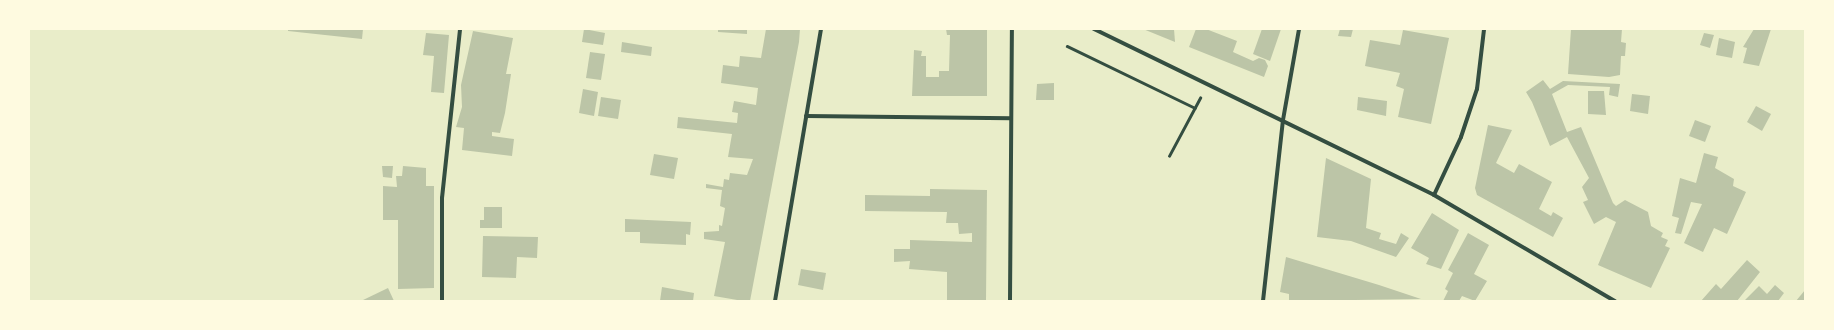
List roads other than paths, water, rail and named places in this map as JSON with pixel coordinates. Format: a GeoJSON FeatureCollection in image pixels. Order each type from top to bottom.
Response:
{"type":"FeatureCollection","features":[{"type":"Feature","properties":{"kind":"street"},"geometry":{"type":"LineString","coordinates":[[442,301],[442,198],[460,29]]}},
{"type":"Feature","properties":{"kind":"street"},"geometry":{"type":"LineString","coordinates":[[775,301],[821,29]]}},
{"type":"Feature","properties":{"kind":"street"},"geometry":{"type":"LineString","coordinates":[[1010,301],[1012,29]]}},
{"type":"Feature","properties":{"kind":"street"},"geometry":{"type":"LineString","coordinates":[[1094,29],[1434,195],[1615,301]]}},
{"type":"Feature","properties":{"kind":"street"},"geometry":{"type":"LineString","coordinates":[[1263,301],[1283,120],[1299,29]]}},
{"type":"Feature","properties":{"kind":"street"},"geometry":{"type":"LineString","coordinates":[[1434,195],[1461,137],[1477,89],[1484,29]]}},
{"type":"Feature","properties":{"kind":"street"},"geometry":{"type":"LineString","coordinates":[[806,116],[1011,118]]}}]}
